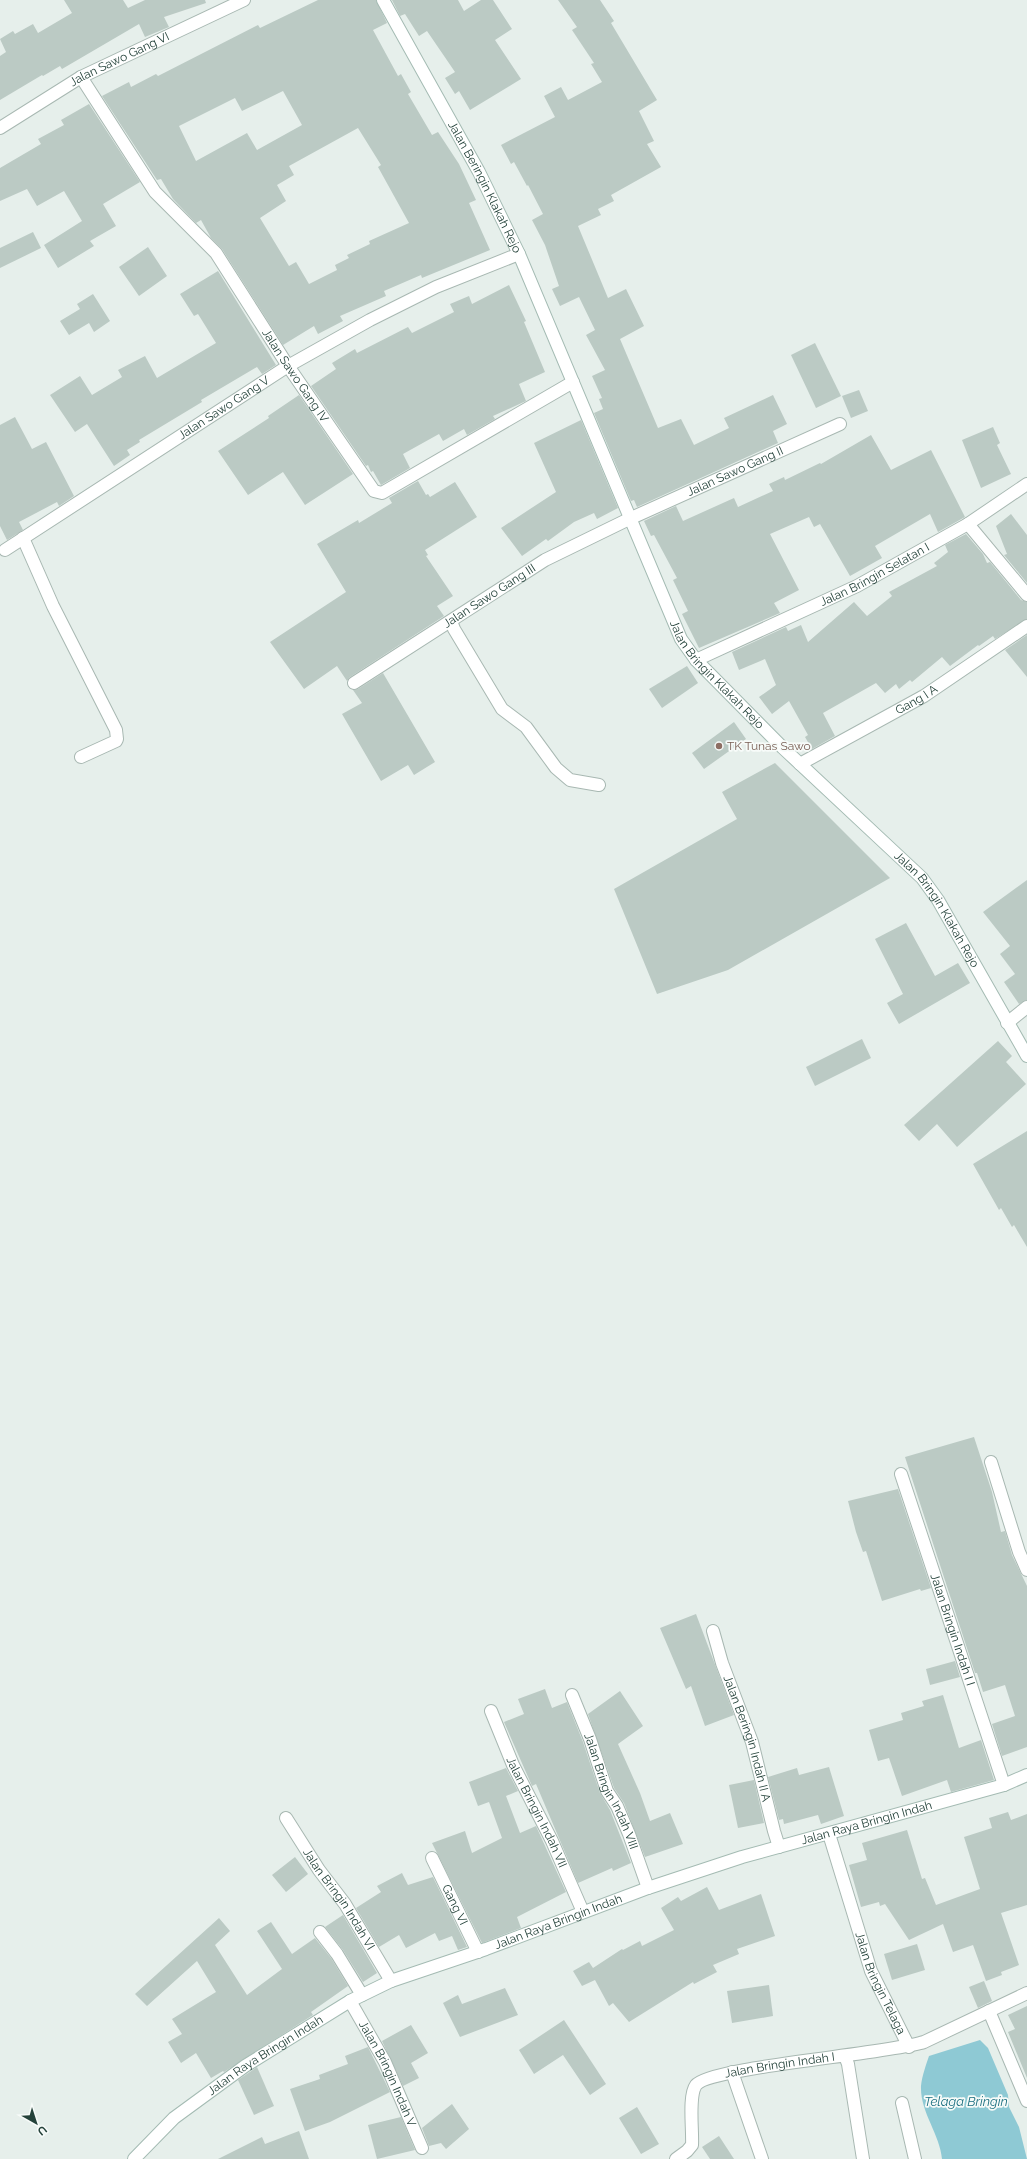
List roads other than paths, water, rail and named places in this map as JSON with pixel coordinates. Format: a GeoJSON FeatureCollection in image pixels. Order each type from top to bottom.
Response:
{"type":"FeatureCollection","features":[{"type":"Feature","properties":{"kind":"street","name":"Jalan Sawo Gang VI"},"geometry":{"type":"LineString","coordinates":[[0,128],[81,77],[244,0]]}},
{"type":"Feature","properties":{"kind":"street","name":"Jalan Beringin Klakah Rejo"},"geometry":{"type":"LineString","coordinates":[[383,0],[479,172],[519,254],[573,382]]}},
{"type":"Feature","properties":{"kind":"street","name":"Jalan Sawo Gang IV"},"geometry":{"type":"LineString","coordinates":[[81,77],[155,192],[216,253],[288,366],[370,487],[378,493],[382,493],[573,382]]}},
{"type":"Feature","properties":{"kind":"street","name":"Jalan Sawo Gang V"},"geometry":{"type":"LineString","coordinates":[[6,550],[288,366],[370,320],[436,287],[519,254]]}},
{"type":"Feature","properties":{"kind":"street","name":"Jalan Bringin Klakah Rejo"},"geometry":{"type":"LineString","coordinates":[[573,382],[629,519],[681,639],[696,660],[800,764],[922,878],[938,900],[1027,1056]]}},
{"type":"Feature","properties":{"kind":"street","name":"Jalan Sawo Gang II"},"geometry":{"type":"LineString","coordinates":[[629,519],[840,424]]}},
{"type":"Feature","properties":{"kind":"street","name":"Jalan Bringin Selatan I"},"geometry":{"type":"LineString","coordinates":[[696,660],[857,586],[968,524],[1027,484]]}},
{"type":"Feature","properties":{"kind":"street","name":"Jalan Sawo Gang III"},"geometry":{"type":"LineString","coordinates":[[354,683],[545,560],[629,519]]}},
{"type":"Feature","properties":{"kind":"street"},"geometry":{"type":"LineString","coordinates":[[968,524],[1027,595]]}},
{"type":"Feature","properties":{"kind":"street"},"geometry":{"type":"LineString","coordinates":[[23,538],[53,606],[116,730],[116,741],[81,757]]}},
{"type":"Feature","properties":{"kind":"street"},"geometry":{"type":"LineString","coordinates":[[452,621],[454,629],[502,709],[526,727],[556,768],[570,780],[599,785]]}},
{"type":"Feature","properties":{"kind":"street","name":"Gang I A"},"geometry":{"type":"LineString","coordinates":[[800,764],[924,696],[1027,626]]}},
{"type":"Feature","properties":{"kind":"street"},"geometry":{"type":"LineString","coordinates":[[1007,1023],[1027,1007]]}},
{"type":"Feature","properties":{"kind":"street"},"geometry":{"type":"LineString","coordinates":[[991,1462],[1019,1552],[1027,1570]]}},
{"type":"Feature","properties":{"kind":"street","name":"Jalan Bringin Indah I I"},"geometry":{"type":"LineString","coordinates":[[901,1474],[1004,1785]]}},
{"type":"Feature","properties":{"kind":"street","name":"Jalan Beringin Indah II A"},"geometry":{"type":"LineString","coordinates":[[713,1631],[722,1663],[752,1742],[779,1847]]}},
{"type":"Feature","properties":{"kind":"street","name":"Jalan Bringin Indah VIII"},"geometry":{"type":"LineString","coordinates":[[572,1695],[590,1739],[607,1791],[617,1806],[629,1834],[648,1888]]}},
{"type":"Feature","properties":{"kind":"street","name":"Jalan Bringin Indah VII"},"geometry":{"type":"LineString","coordinates":[[491,1711],[513,1765],[552,1842],[583,1912]]}},
{"type":"Feature","properties":{"kind":"street","name":"Jalan Raya Bringin Indah"},"geometry":{"type":"LineString","coordinates":[[134,2159],[174,2118],[245,2066],[350,2001],[391,1981],[478,1952],[648,1888],[779,1847],[1004,1785],[1027,1775]]}},
{"type":"Feature","properties":{"kind":"street","name":"Jalan Bringin Indah VI"},"geometry":{"type":"LineString","coordinates":[[286,1818],[306,1852],[344,1904],[369,1942],[391,1981]]}},
{"type":"Feature","properties":{"kind":"street","name":"Jalan Bringin Telaga"},"geometry":{"type":"LineString","coordinates":[[828,1834],[871,1972],[909,2047],[924,2042],[1027,1993]]}},
{"type":"Feature","properties":{"kind":"street","name":"Gang VI"},"geometry":{"type":"LineString","coordinates":[[432,1858],[478,1952]]}},
{"type":"Feature","properties":{"kind":"street"},"geometry":{"type":"LineString","coordinates":[[320,1932],[337,1954],[362,1995]]}},
{"type":"Feature","properties":{"kind":"street","name":"Jalan Bringin Indah V"},"geometry":{"type":"LineString","coordinates":[[350,2001],[385,2062],[422,2148]]}},
{"type":"Feature","properties":{"kind":"street"},"geometry":{"type":"LineString","coordinates":[[989,2011],[1027,2101]]}},
{"type":"Feature","properties":{"kind":"street"},"geometry":{"type":"LineString","coordinates":[[845,2056],[909,2047]]}},
{"type":"Feature","properties":{"kind":"street","name":"Jalan Bringin Indah I"},"geometry":{"type":"LineString","coordinates":[[676,2159],[687,2151],[692,2145],[692,2091],[696,2084],[701,2080],[732,2072],[821,2058],[845,2056],[848,2064],[863,2159]]}},
{"type":"Feature","properties":{"kind":"street"},"geometry":{"type":"LineString","coordinates":[[732,2072],[762,2159]]}},
{"type":"Feature","properties":{"kind":"street"},"geometry":{"type":"LineString","coordinates":[[902,2103],[915,2159]]}},
{"type":"Feature","properties":{"kind":"water","name":"Telaga Bringin"},"geometry":{"type":"Polygon","coordinates":[[[980,2040],[988,2048],[1008,2095],[1009,2107],[1019,2127],[1027,2159],[942,2159],[938,2141],[927,2114],[922,2096],[921,2086],[925,2067],[929,2056],[980,2040]]]}},
{"type":"Feature","properties":{"kind":"place","name":"TK Tunas Sawo"},"geometry":{"type":"Point","coordinates":[719,746]}}]}
